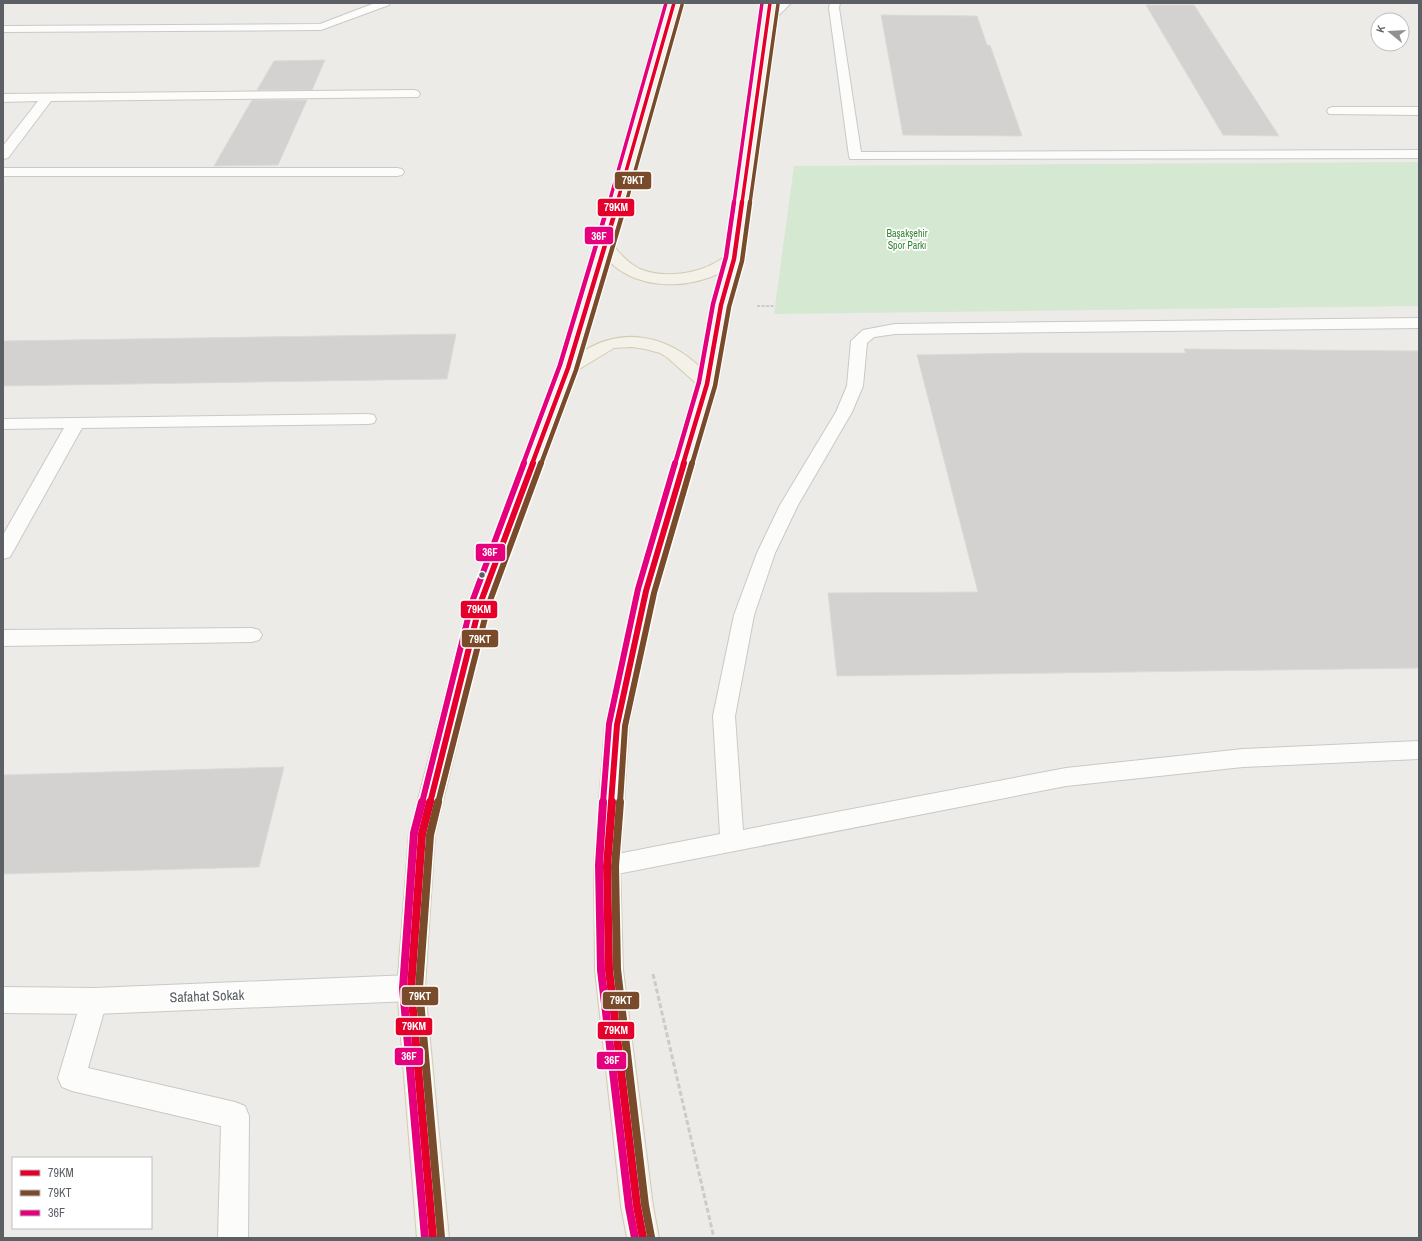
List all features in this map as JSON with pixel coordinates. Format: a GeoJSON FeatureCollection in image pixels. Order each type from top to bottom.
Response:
{"type":"FeatureCollection","features":[{"type":"Feature","properties":{"kind":"main road"},"geometry":{"type":"LineString","coordinates":[[433,1238],[411,988],[422,834],[480,604],[568,368],[625,177],[674,3]]}},
{"type":"Feature","properties":{"kind":"main road"},"geometry":{"type":"LineString","coordinates":[[643,1238],[637,1206],[609,970],[607,866],[617,725],[646,591],[707,384],[721,305],[734,259],[768,12]]}},
{"type":"Feature","properties":{"kind":"main road"},"geometry":{"type":"LineString","coordinates":[[604,244],[616,260],[636,273],[660,278],[684,278],[706,274],[734,259]]}},
{"type":"Feature","properties":{"kind":"main road"},"geometry":{"type":"LineString","coordinates":[[568,368],[607,345],[626,342],[645,343],[662,347],[678,355],[707,384]]}},
{"type":"Feature","properties":{"kind":"street"},"geometry":{"type":"LineString","coordinates":[[768,12],[786,3]]}},
{"type":"Feature","properties":{"kind":"street","name":"Safahat Sokak"},"geometry":{"type":"LineString","coordinates":[[3,1000],[94,1001],[411,988]]}},
{"type":"Feature","properties":{"kind":"lane"},"geometry":{"type":"LineString","coordinates":[[4,28],[321,27],[385,3]]}},
{"type":"Feature","properties":{"kind":"lane"},"geometry":{"type":"LineString","coordinates":[[835,3],[834,8],[855,156],[1419,154]]}},
{"type":"Feature","properties":{"kind":"lane"},"geometry":{"type":"LineString","coordinates":[[3,98],[414,94]]}},
{"type":"Feature","properties":{"kind":"lane"},"geometry":{"type":"LineString","coordinates":[[3,155],[47,98]]}},
{"type":"Feature","properties":{"kind":"lane"},"geometry":{"type":"LineString","coordinates":[[1333,111],[1419,111]]}},
{"type":"Feature","properties":{"kind":"lane"},"geometry":{"type":"LineString","coordinates":[[3,172],[397,172]]}},
{"type":"Feature","properties":{"kind":"lane"},"geometry":{"type":"LineString","coordinates":[[732,842],[724,716],[744,615],[766,553],[786,512],[844,412],[855,386],[859,342],[869,333],[895,329],[1419,323]]}},
{"type":"Feature","properties":{"kind":"lane"},"geometry":{"type":"LineString","coordinates":[[3,424],[368,419]]}},
{"type":"Feature","properties":{"kind":"lane"},"geometry":{"type":"LineString","coordinates":[[3,552],[76,423]]}},
{"type":"Feature","properties":{"kind":"lane"},"geometry":{"type":"LineString","coordinates":[[3,638],[252,635]]}},
{"type":"Feature","properties":{"kind":"lane"},"geometry":{"type":"LineString","coordinates":[[607,866],[1066,777],[1244,758],[1419,750]]}},
{"type":"Feature","properties":{"kind":"lane"},"geometry":{"type":"LineString","coordinates":[[94,1001],[72,1078],[235,1116],[233,1238]]}},
{"type":"Feature","properties":{"kind":"path"},"geometry":{"type":"LineString","coordinates":[[652,969],[714,1238]]}},
{"type":"Feature","properties":{"kind":"green space","name":"Başakşehir Spor Parkı"},"geometry":{"type":"Polygon","coordinates":[[[1419,162],[1419,306],[774,314],[794,166],[1419,162]]]}},
{"type":"Feature","properties":{"kind":"building"},"geometry":{"type":"Polygon","coordinates":[[[1146,5],[1194,5],[1279,136],[1223,135],[1146,5]]]}},
{"type":"Feature","properties":{"kind":"building"},"geometry":{"type":"Polygon","coordinates":[[[881,15],[977,16],[987,45],[990,45],[1022,136],[903,135],[881,15]]]}},
{"type":"Feature","properties":{"kind":"building"},"geometry":{"type":"Polygon","coordinates":[[[325,60],[312,90],[257,90],[274,61],[325,60]]]}},
{"type":"Feature","properties":{"kind":"building"},"geometry":{"type":"Polygon","coordinates":[[[252,100],[307,100],[278,165],[214,166],[252,100]]]}},
{"type":"Feature","properties":{"kind":"building"},"geometry":{"type":"Polygon","coordinates":[[[456,334],[447,379],[3,386],[3,341],[456,334]]]}},
{"type":"Feature","properties":{"kind":"building"},"geometry":{"type":"Polygon","coordinates":[[[1184,349],[1419,351],[1419,668],[837,676],[828,593],[978,592],[917,355],[1186,353],[1184,349]]]}},
{"type":"Feature","properties":{"kind":"building"},"geometry":{"type":"Polygon","coordinates":[[[284,767],[259,867],[3,874],[3,775],[284,767]]]}},
{"type":"Feature","properties":{"kind":"transit line","name":"36F"},"geometry":{"type":"LineString","coordinates":[[425,1238],[403,988],[414,833],[472,602],[560,365],[617,175],[666,3]]}},
{"type":"Feature","properties":{"kind":"transit line","name":"79KM"},"geometry":{"type":"LineString","coordinates":[[433,1238],[411,988],[422,834],[480,604],[568,368],[625,177],[674,3]]}},
{"type":"Feature","properties":{"kind":"transit line","name":"36F"},"geometry":{"type":"LineString","coordinates":[[635,1238],[629,1207],[601,970],[599,865],[609,724],[638,589],[699,382],[713,304],[726,257],[762,3]]}},
{"type":"Feature","properties":{"kind":"transit line","name":"79KM"},"geometry":{"type":"LineString","coordinates":[[643,1238],[637,1206],[609,970],[607,866],[617,725],[646,591],[707,384],[721,305],[734,259],[770,3]]}},
{"type":"Feature","properties":{"kind":"transit line","name":"79KT"},"geometry":{"type":"LineString","coordinates":[[651,1237],[645,1205],[617,969],[615,866],[625,726],[654,593],[715,386],[729,307],[742,261],[778,4]]}},
{"type":"Feature","properties":{"kind":"transit line","name":"79KT"},"geometry":{"type":"LineString","coordinates":[[441,1237],[419,988],[430,835],[488,606],[576,370],[633,179],[682,5]]}}]}
